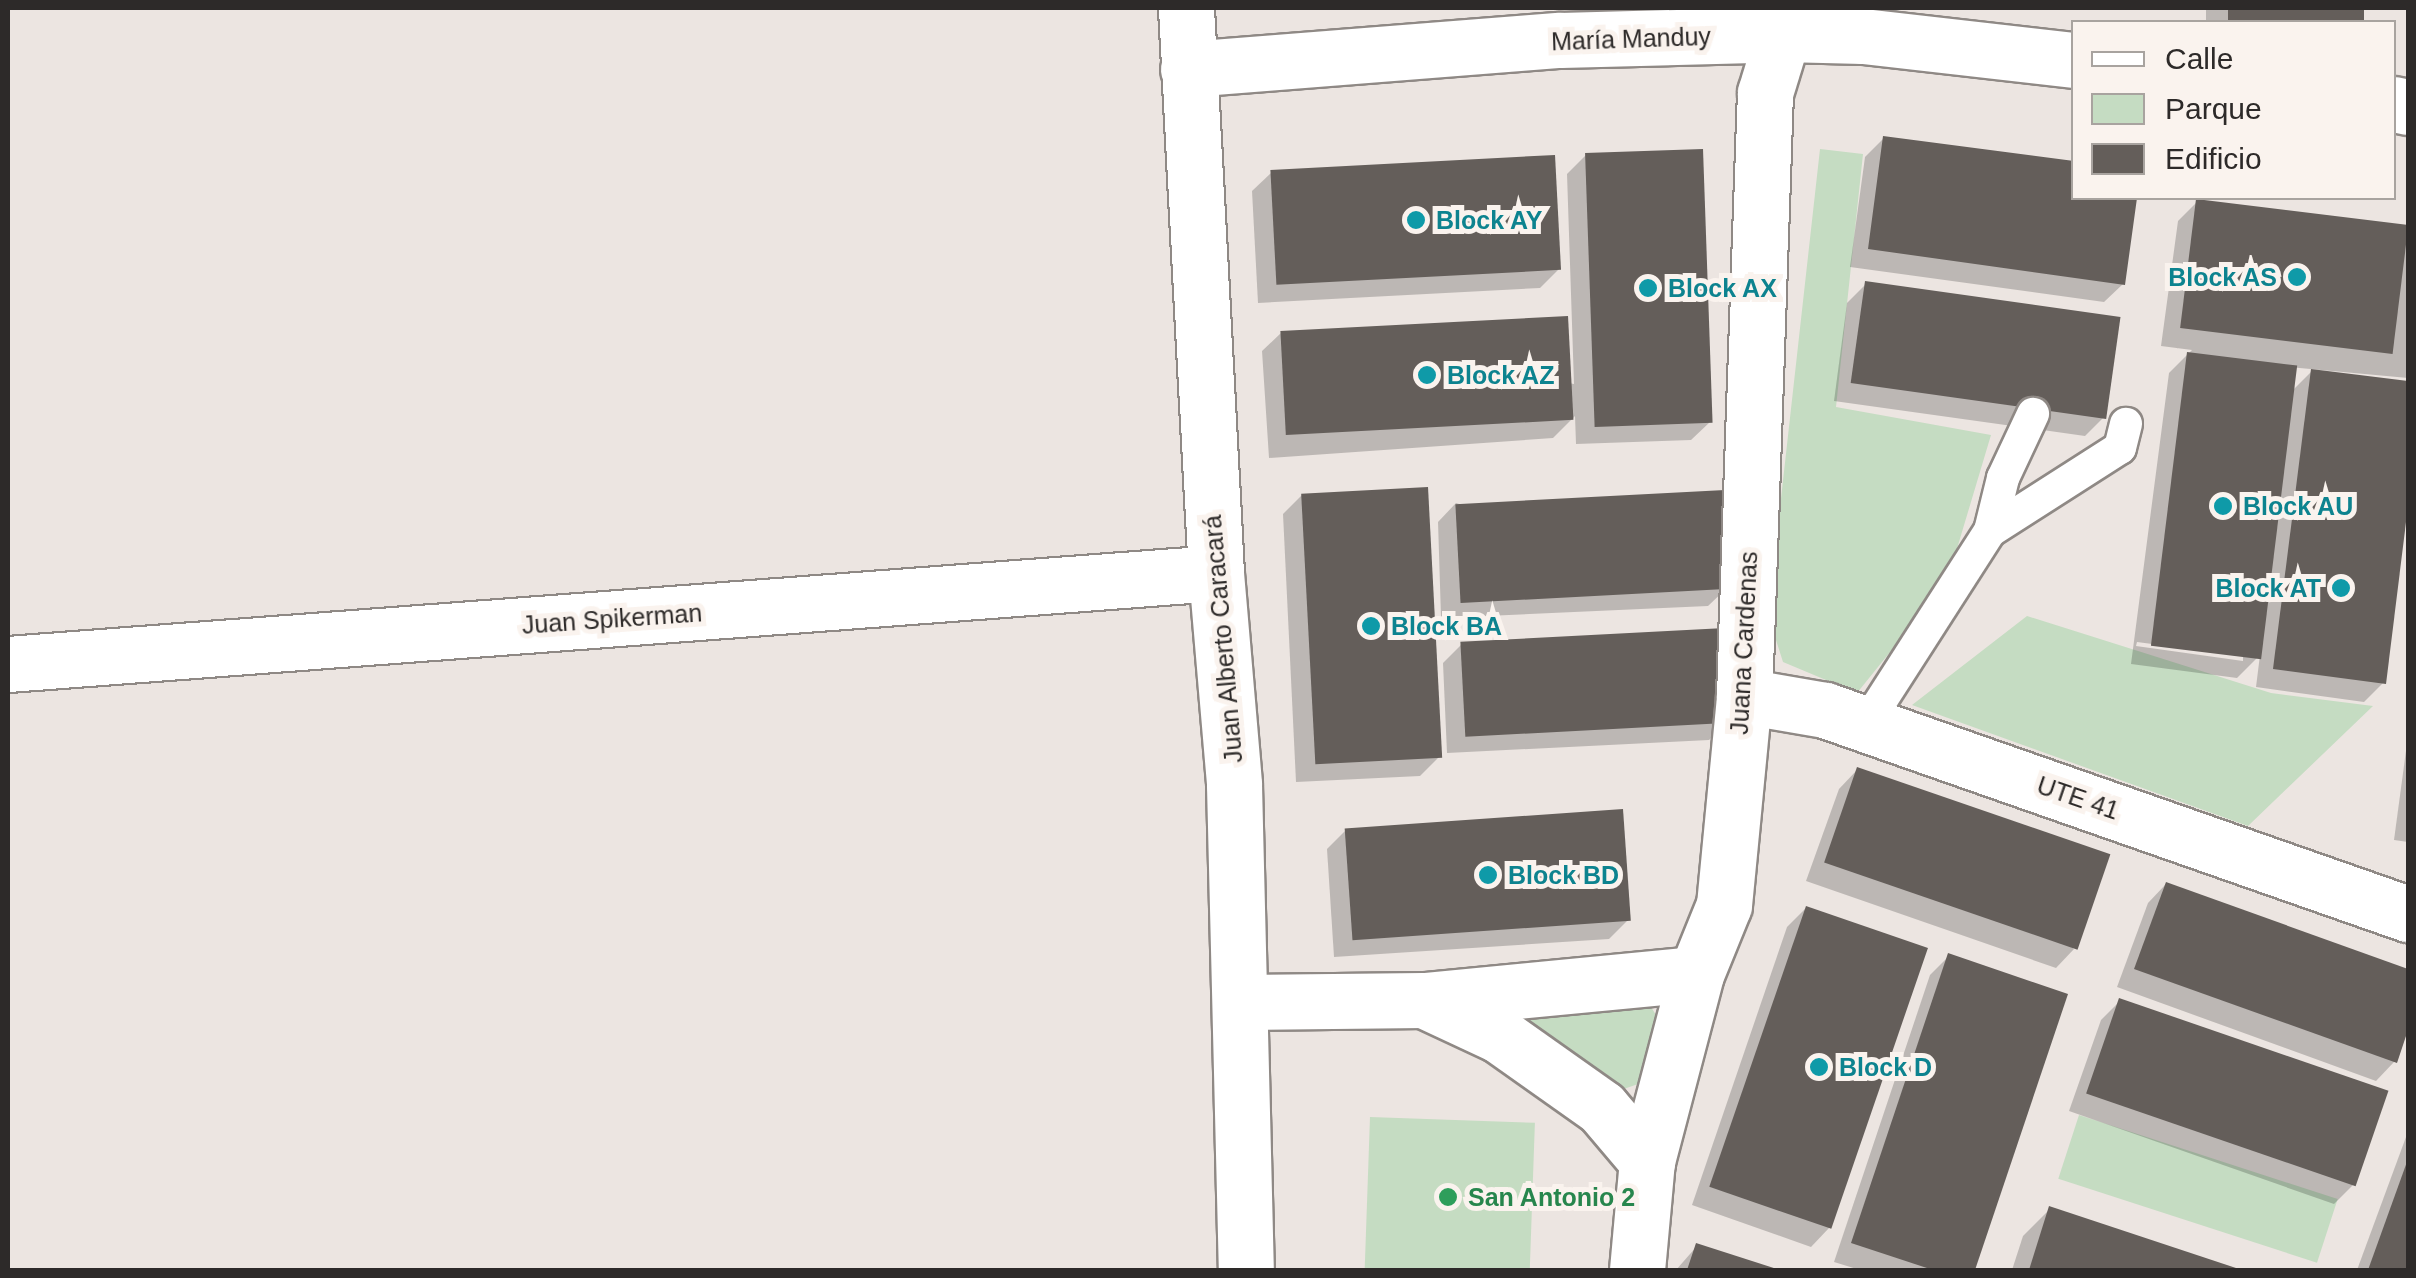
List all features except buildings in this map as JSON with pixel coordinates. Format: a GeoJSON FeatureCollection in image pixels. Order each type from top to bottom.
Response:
{"type":"FeatureCollection","features":[{"type":"Feature","properties":{"kind":"street","name":"Juan Alberto Caracará"},"geometry":{"type":"LineString","coordinates":[[1186,8],[1216,573],[1234,785],[1246,1270]]}},
{"type":"Feature","properties":{"kind":"street","name":"María Manduy"},"geometry":{"type":"LineString","coordinates":[[1188,69],[1787,21],[1863,36],[2071,60]]}},
{"type":"Feature","properties":{"kind":"street","name":"Juana Cardenas"},"geometry":{"type":"LineString","coordinates":[[1637,1270],[1647,1161],[1696,974],[1724,905],[1744,696],[1765,92],[1787,21]]}},
{"type":"Feature","properties":{"kind":"street","name":"Juan Spikerman"},"geometry":{"type":"LineString","coordinates":[[8,664],[1216,573]]}},
{"type":"Feature","properties":{"kind":"street","name":"UTE 41"},"geometry":{"type":"LineString","coordinates":[[1744,696],[1866,724],[2408,914]]}},
{"type":"Feature","properties":{"kind":"street"},"geometry":{"type":"LineString","coordinates":[[1242,1002],[1424,1000],[1696,974]]}},
{"type":"Feature","properties":{"kind":"street"},"geometry":{"type":"LineString","coordinates":[[1424,1000],[1499,1034],[1602,1108],[1647,1161]]}},
{"type":"Feature","properties":{"kind":"lane"},"geometry":{"type":"LineString","coordinates":[[1866,724],[1990,531],[2003,478],[2033,414]]}},
{"type":"Feature","properties":{"kind":"lane"},"geometry":{"type":"LineString","coordinates":[[1990,531],[2120,448],[2126,424]]}},
{"type":"Feature","properties":{"kind":"green space"},"geometry":{"type":"Polygon","coordinates":[[[1820,149],[1863,154],[1836,407],[1991,435],[1956,552],[1911,626],[1857,693],[1783,662],[1768,615],[1820,149]]]}},
{"type":"Feature","properties":{"kind":"green space"},"geometry":{"type":"Polygon","coordinates":[[[2027,616],[2271,693],[2373,706],[2248,826],[1912,705],[2027,616]]]}},
{"type":"Feature","properties":{"kind":"green space"},"geometry":{"type":"Polygon","coordinates":[[[1648,1002],[1659,1020],[1641,1083],[1615,1092],[1519,1019],[1523,1008],[1648,1002]]]}},
{"type":"Feature","properties":{"kind":"green space"},"geometry":{"type":"Polygon","coordinates":[[[2079,1115],[2338,1199],[2317,1263],[2058,1179],[2079,1115]]]}},
{"type":"Feature","properties":{"kind":"green space","name":"San Antonio 2"},"geometry":{"type":"Polygon","coordinates":[[[1370,1117],[1535,1123],[1530,1270],[1365,1270],[1370,1117]]]}},
{"type":"Feature","properties":{"kind":"place","name":"Block AY"},"geometry":{"type":"Point","coordinates":[1416,220]}},
{"type":"Feature","properties":{"kind":"place","name":"Block AS"},"geometry":{"type":"Point","coordinates":[2297,277]}},
{"type":"Feature","properties":{"kind":"place","name":"Block AX"},"geometry":{"type":"Point","coordinates":[1648,288]}},
{"type":"Feature","properties":{"kind":"place","name":"Block AZ"},"geometry":{"type":"Point","coordinates":[1427,375]}},
{"type":"Feature","properties":{"kind":"place","name":"Block AU"},"geometry":{"type":"Point","coordinates":[2223,506]}},
{"type":"Feature","properties":{"kind":"place","name":"Block AT"},"geometry":{"type":"Point","coordinates":[2341,588]}},
{"type":"Feature","properties":{"kind":"place","name":"Block BA"},"geometry":{"type":"Point","coordinates":[1371,626]}},
{"type":"Feature","properties":{"kind":"place","name":"Block BD"},"geometry":{"type":"Point","coordinates":[1488,875]}},
{"type":"Feature","properties":{"kind":"place","name":"Block D"},"geometry":{"type":"Point","coordinates":[1819,1067]}},
{"type":"Feature","properties":{"kind":"place","name":"San Antonio 2"},"geometry":{"type":"Point","coordinates":[1448,1197]}}]}
